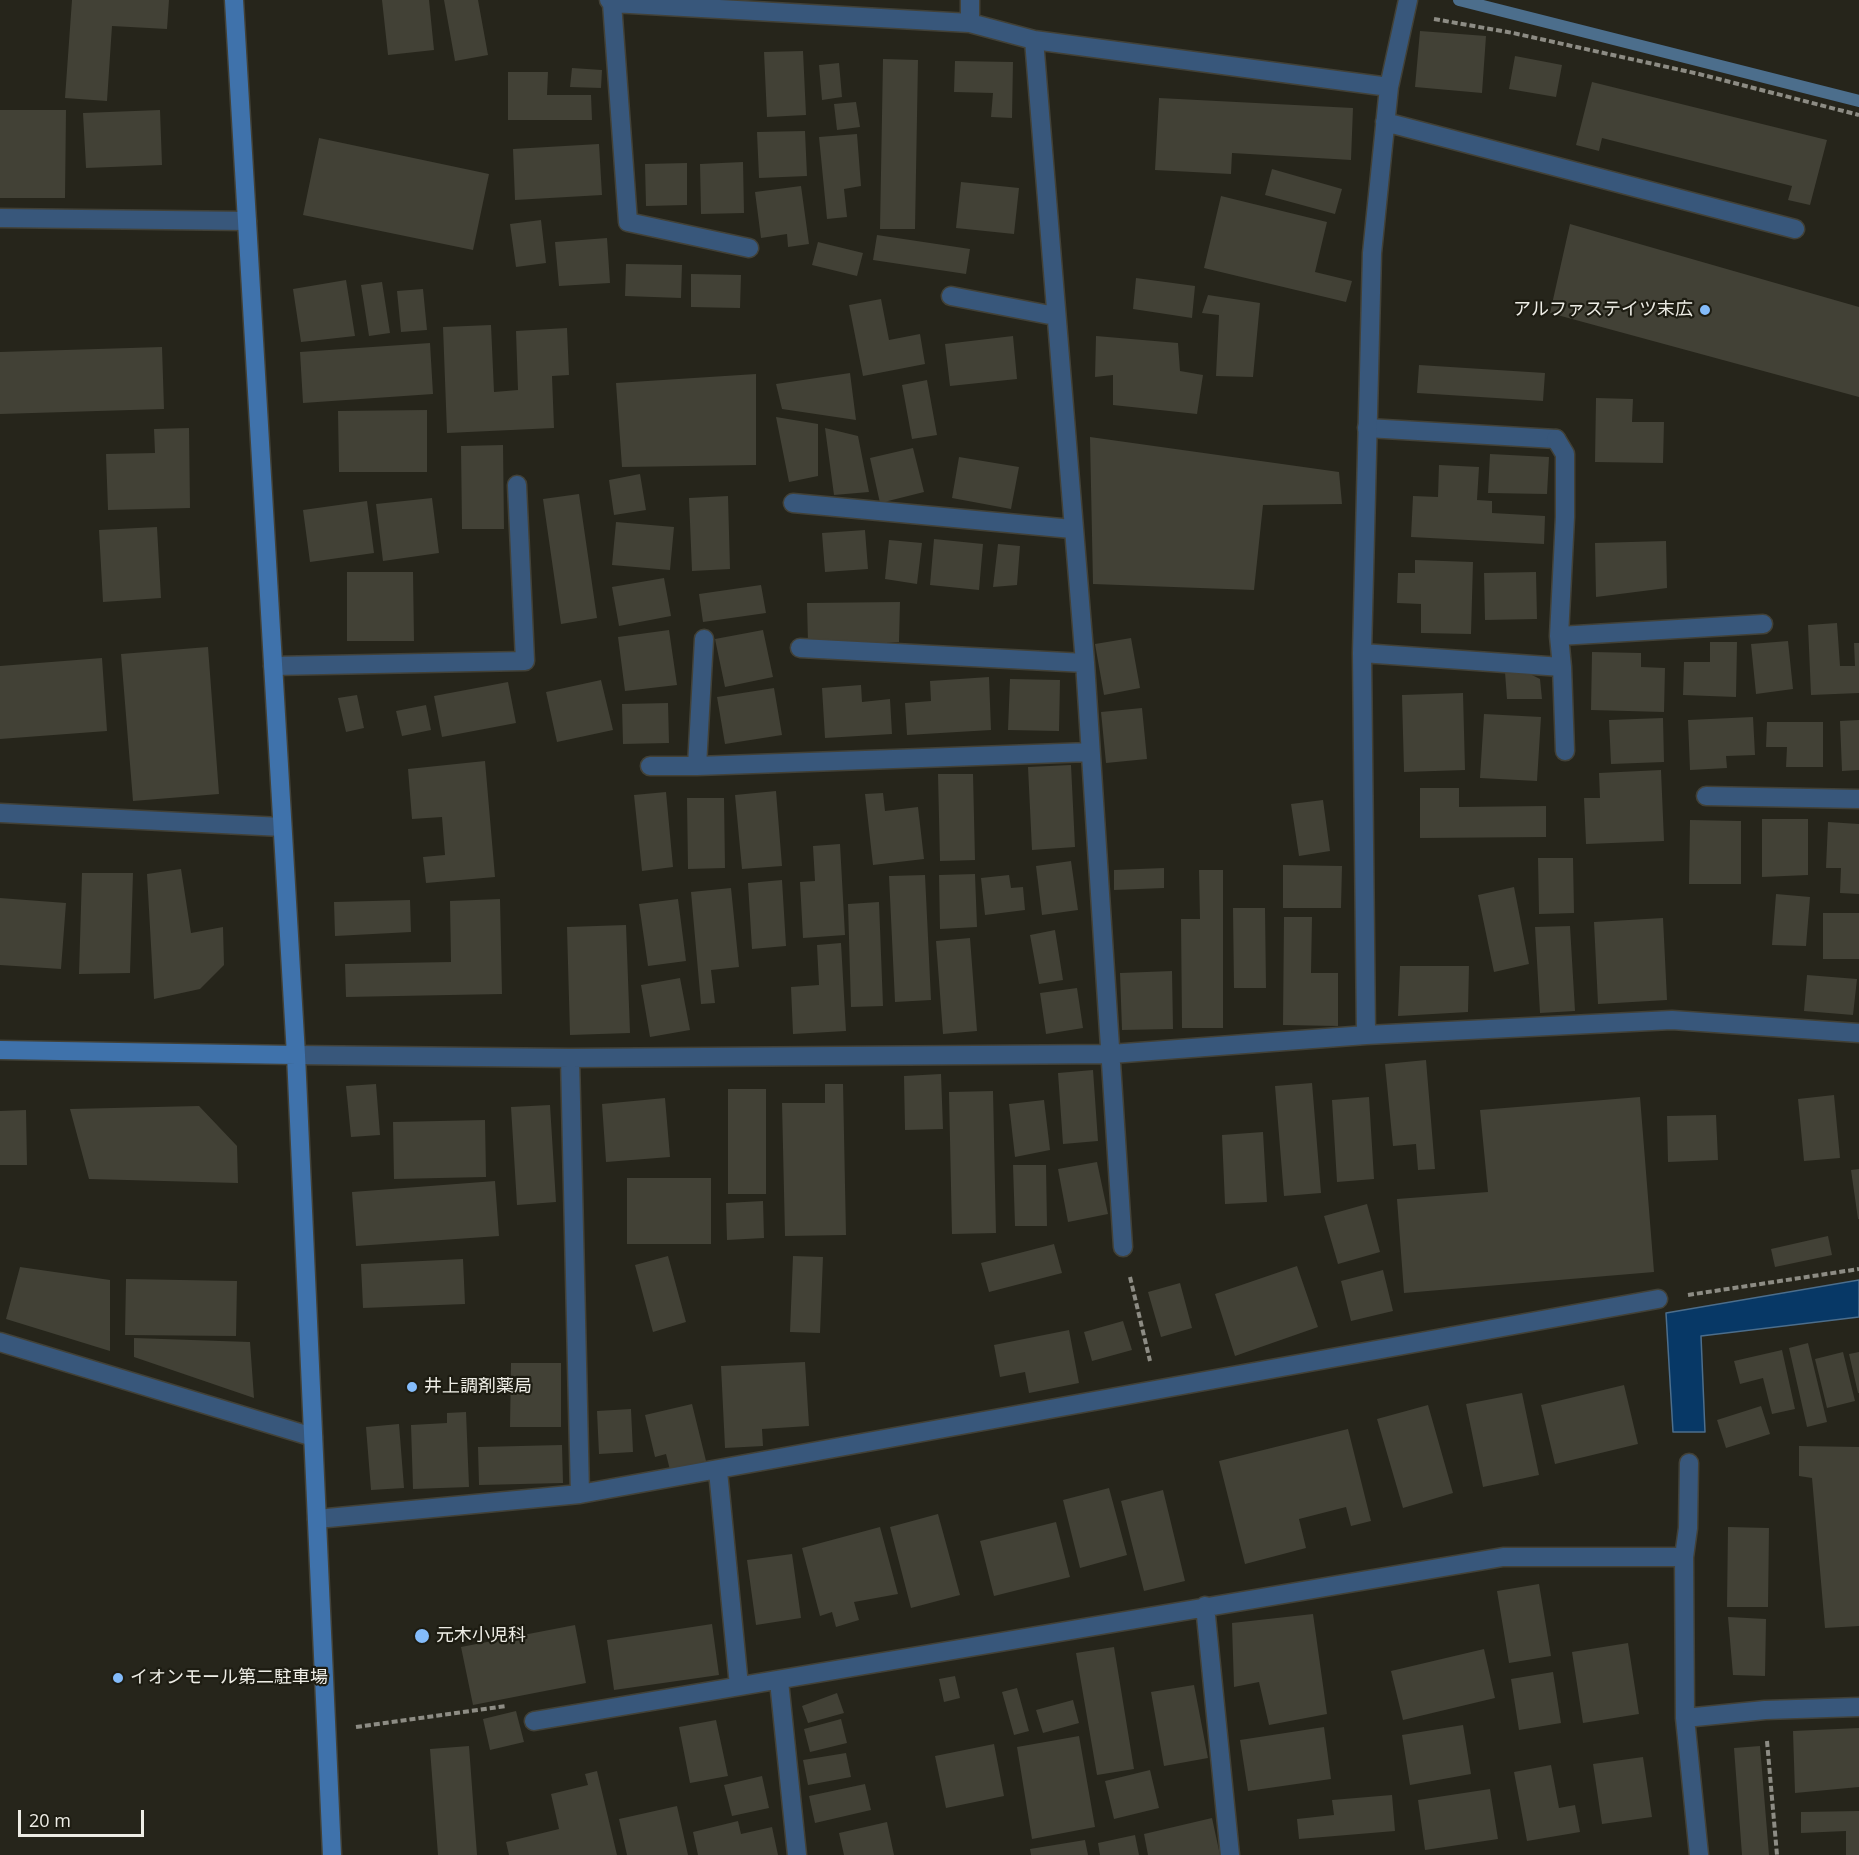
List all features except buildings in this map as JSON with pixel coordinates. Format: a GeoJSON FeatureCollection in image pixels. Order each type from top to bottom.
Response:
{"type":"FeatureCollection","features":[{"type":"Feature","properties":{"kind":"street"},"geometry":{"type":"LineString","coordinates":[[234,0],[296,1055],[332,1855]]}},
{"type":"Feature","properties":{"kind":"street"},"geometry":{"type":"LineString","coordinates":[[970,0],[970,23]]}},
{"type":"Feature","properties":{"kind":"street"},"geometry":{"type":"LineString","coordinates":[[749,248],[628,222],[610,2],[970,23],[1034,40],[1389,87]]}},
{"type":"Feature","properties":{"kind":"street"},"geometry":{"type":"LineString","coordinates":[[1366,1035],[1362,653],[1372,253],[1389,87],[1407,7]]}},
{"type":"Feature","properties":{"kind":"street"},"geometry":{"type":"LineString","coordinates":[[1034,40],[1072,529],[1085,663],[1123,1248]]}},
{"type":"Feature","properties":{"kind":"street"},"geometry":{"type":"LineString","coordinates":[[1385,122],[1795,229]]}},
{"type":"Feature","properties":{"kind":"street"},"geometry":{"type":"LineString","coordinates":[[0,218],[247,221]]}},
{"type":"Feature","properties":{"kind":"street"},"geometry":{"type":"LineString","coordinates":[[951,296],[1055,316]]}},
{"type":"Feature","properties":{"kind":"street"},"geometry":{"type":"LineString","coordinates":[[1367,428],[1556,439],[1565,454],[1566,517],[1559,636],[1565,751]]}},
{"type":"Feature","properties":{"kind":"street"},"geometry":{"type":"LineString","coordinates":[[273,666],[525,661],[517,485]]}},
{"type":"Feature","properties":{"kind":"street"},"geometry":{"type":"LineString","coordinates":[[793,503],[1072,529]]}},
{"type":"Feature","properties":{"kind":"street"},"geometry":{"type":"LineString","coordinates":[[1559,636],[1763,624]]}},
{"type":"Feature","properties":{"kind":"street"},"geometry":{"type":"LineString","coordinates":[[698,766],[704,639]]}},
{"type":"Feature","properties":{"kind":"street"},"geometry":{"type":"LineString","coordinates":[[800,648],[1085,663]]}},
{"type":"Feature","properties":{"kind":"street"},"geometry":{"type":"LineString","coordinates":[[1362,653],[1562,668]]}},
{"type":"Feature","properties":{"kind":"street"},"geometry":{"type":"LineString","coordinates":[[650,766],[1090,752]]}},
{"type":"Feature","properties":{"kind":"street"},"geometry":{"type":"LineString","coordinates":[[1706,796],[1859,799]]}},
{"type":"Feature","properties":{"kind":"street"},"geometry":{"type":"LineString","coordinates":[[0,813],[282,827]]}},
{"type":"Feature","properties":{"kind":"street"},"geometry":{"type":"LineString","coordinates":[[0,1050],[570,1058],[1110,1054],[1366,1035],[1672,1020],[1859,1033]]}},
{"type":"Feature","properties":{"kind":"street"},"geometry":{"type":"LineString","coordinates":[[570,1058],[580,1494]]}},
{"type":"Feature","properties":{"kind":"street"},"geometry":{"type":"LineString","coordinates":[[316,1519],[580,1494],[718,1471],[1659,1299]]}},
{"type":"Feature","properties":{"kind":"street"},"geometry":{"type":"LineString","coordinates":[[0,1342],[313,1437]]}},
{"type":"Feature","properties":{"kind":"street"},"geometry":{"type":"LineString","coordinates":[[1689,1463],[1688,1528],[1684,1557],[1685,1718],[1699,1855]]}},
{"type":"Feature","properties":{"kind":"street"},"geometry":{"type":"LineString","coordinates":[[718,1471],[739,1686]]}},
{"type":"Feature","properties":{"kind":"street"},"geometry":{"type":"LineString","coordinates":[[534,1721],[1503,1557],[1684,1557]]}},
{"type":"Feature","properties":{"kind":"street"},"geometry":{"type":"LineString","coordinates":[[1205,1606],[1230,1855]]}},
{"type":"Feature","properties":{"kind":"street"},"geometry":{"type":"LineString","coordinates":[[779,1681],[797,1855]]}},
{"type":"Feature","properties":{"kind":"street"},"geometry":{"type":"LineString","coordinates":[[1685,1718],[1765,1710],[1859,1707]]}},
{"type":"Feature","properties":{"kind":"path"},"geometry":{"type":"LineString","coordinates":[[1407,7],[1513,33],[1675,68],[1859,115]]}},
{"type":"Feature","properties":{"kind":"path"},"geometry":{"type":"LineString","coordinates":[[1123,1248],[1157,1390]]}},
{"type":"Feature","properties":{"kind":"path"},"geometry":{"type":"LineString","coordinates":[[1659,1299],[1859,1269]]}},
{"type":"Feature","properties":{"kind":"path"},"geometry":{"type":"LineString","coordinates":[[326,1731],[526,1703],[534,1721]]}},
{"type":"Feature","properties":{"kind":"path"},"geometry":{"type":"LineString","coordinates":[[1765,1710],[1777,1855]]}},
{"type":"Feature","properties":{"kind":"water"},"geometry":{"type":"Polygon","coordinates":[[[1859,1280],[1859,1317],[1701,1336],[1705,1432],[1673,1432],[1666,1313],[1859,1280]]]}},
{"type":"Feature","properties":{"kind":"waterway"},"geometry":{"type":"LineString","coordinates":[[1459,0],[1859,101]]}},
{"type":"Feature","properties":{"kind":"place","name":"アルファステイツ末広"},"geometry":{"type":"Point","coordinates":[1705,310]}},
{"type":"Feature","properties":{"kind":"place","name":"井上調剤薬局"},"geometry":{"type":"Point","coordinates":[412,1387]}},
{"type":"Feature","properties":{"kind":"place","name":"元木小児科"},"geometry":{"type":"Point","coordinates":[422,1636]}},
{"type":"Feature","properties":{"kind":"place","name":"イオンモール第二駐車場"},"geometry":{"type":"Point","coordinates":[118,1678]}}]}
